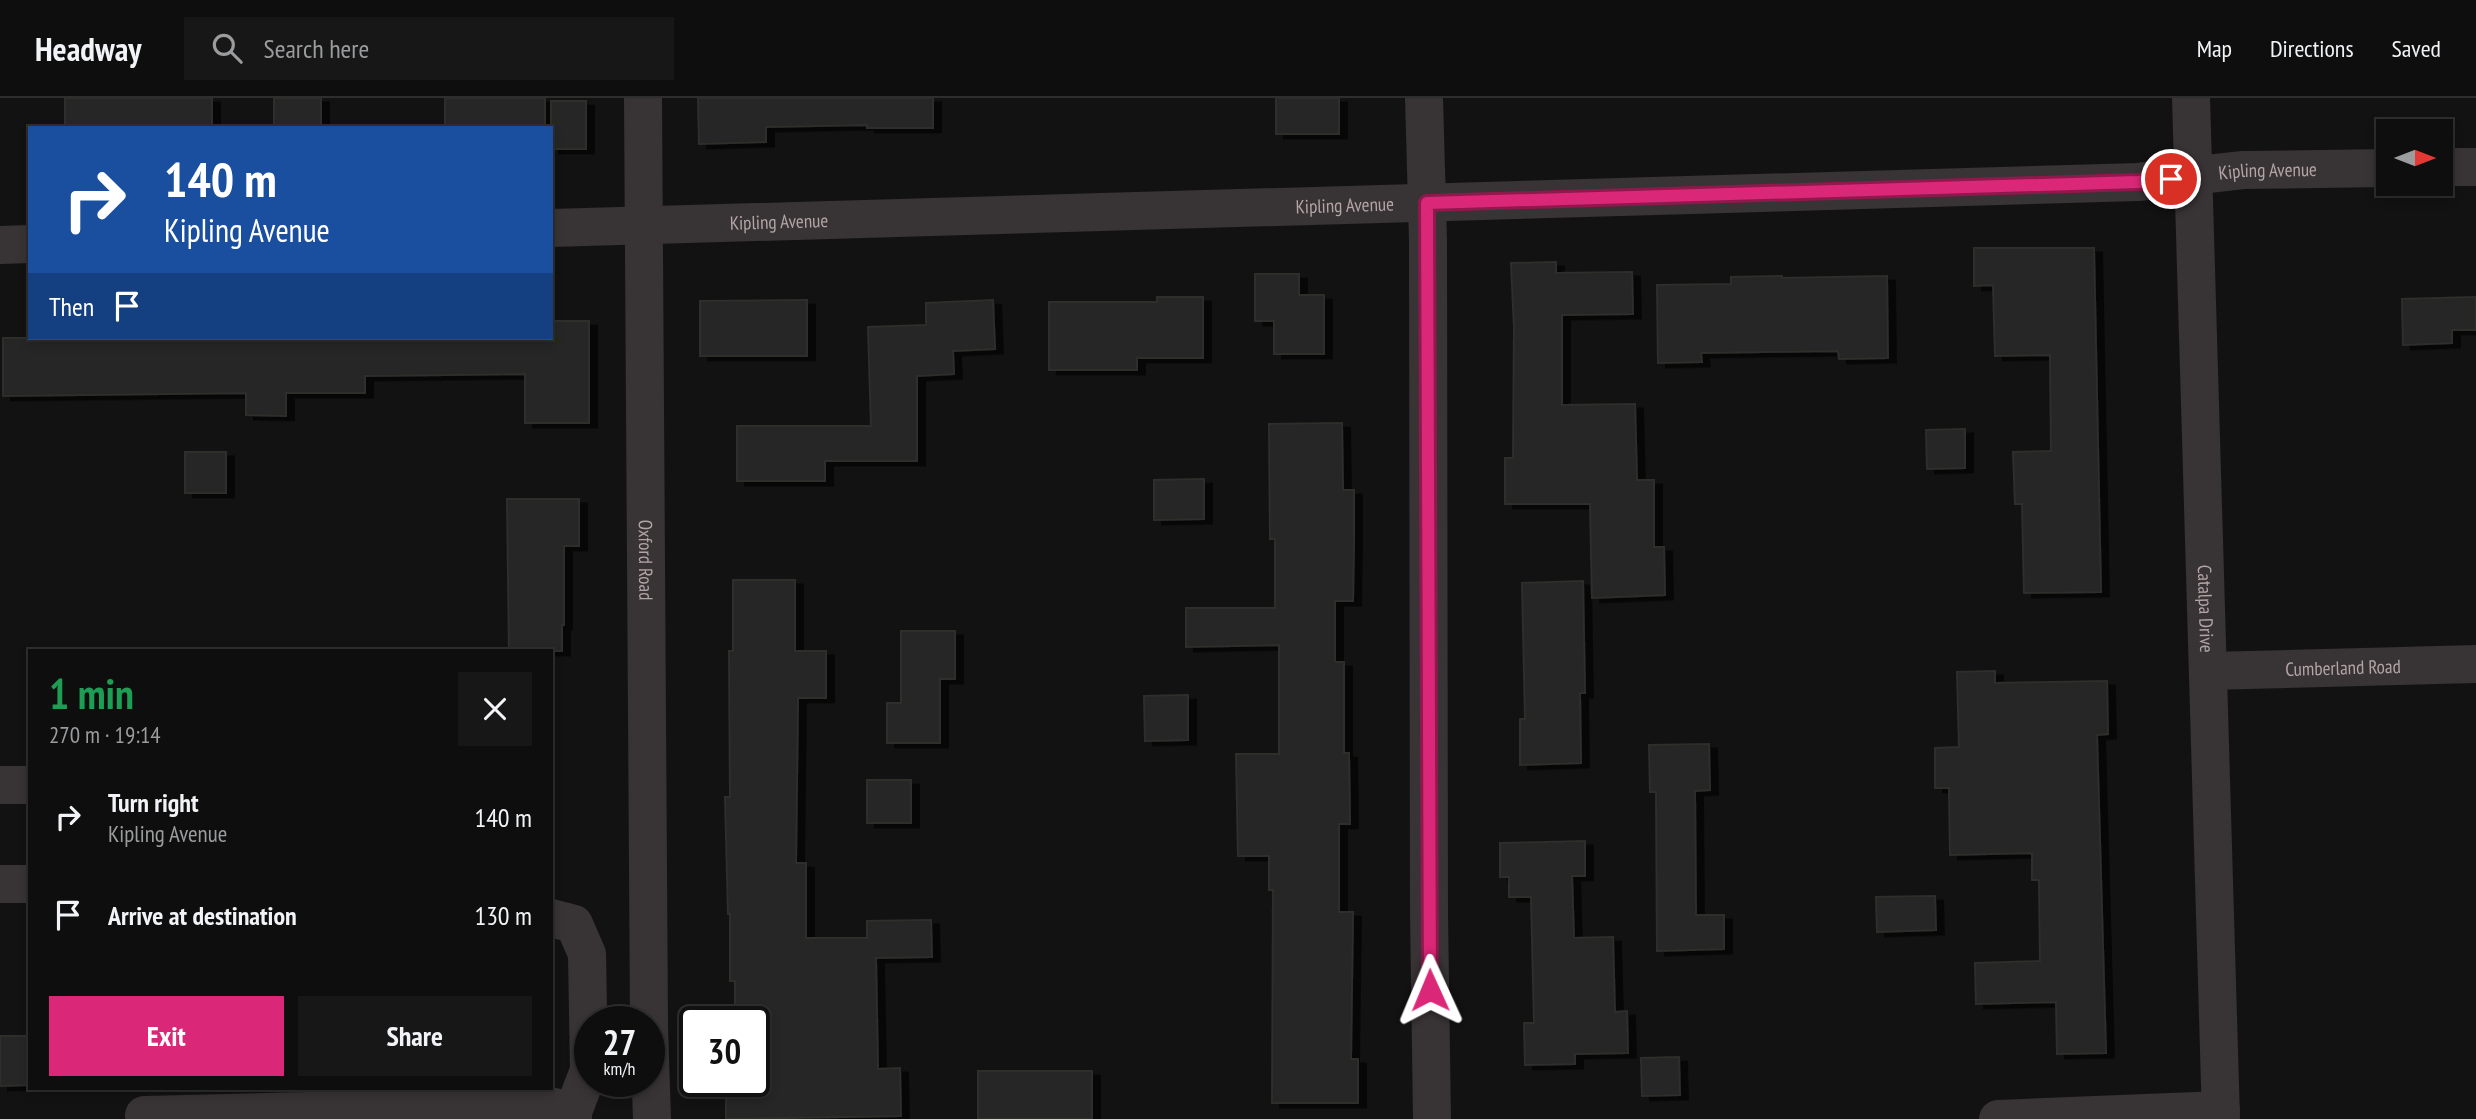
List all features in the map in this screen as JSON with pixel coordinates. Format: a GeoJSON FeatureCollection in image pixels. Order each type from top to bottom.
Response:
{"type":"FeatureCollection","features":[{"type":"Feature","properties":{"kind":"street","name":"Oxford Road"},"geometry":{"type":"LineString","coordinates":[[643,98],[649,1006]]}},
{"type":"Feature","properties":{"kind":"street"},"geometry":{"type":"LineString","coordinates":[[1424,98],[1427,203],[1432,1119]]}},
{"type":"Feature","properties":{"kind":"street","name":"Catalpa Drive"},"geometry":{"type":"LineString","coordinates":[[2191,98],[2221,1114]]}},
{"type":"Feature","properties":{"kind":"street"},"geometry":{"type":"LineString","coordinates":[[2454,167],[2476,167]]}},
{"type":"Feature","properties":{"kind":"street","name":"Kipling Avenue"},"geometry":{"type":"LineString","coordinates":[[553,228],[2138,182],[2243,170],[2376,168]]}},
{"type":"Feature","properties":{"kind":"street"},"geometry":{"type":"LineString","coordinates":[[0,244],[28,244]]}},
{"type":"Feature","properties":{"kind":"street","name":"Cumberland Road"},"geometry":{"type":"LineString","coordinates":[[2208,671],[2476,664]]}},
{"type":"Feature","properties":{"kind":"street"},"geometry":{"type":"LineString","coordinates":[[0,785],[28,785]]}},
{"type":"Feature","properties":{"kind":"street"},"geometry":{"type":"LineString","coordinates":[[0,884],[28,884]]}},
{"type":"Feature","properties":{"kind":"street"},"geometry":{"type":"LineString","coordinates":[[143,1107],[547,1105],[573,1115],[589,1070],[587,954],[573,924],[553,919]]}},
{"type":"Feature","properties":{"kind":"street"},"geometry":{"type":"LineString","coordinates":[[651,1097],[652,1119]]}},
{"type":"Feature","properties":{"kind":"street"},"geometry":{"type":"LineString","coordinates":[[1998,1119],[2221,1114]]}},
{"type":"Feature","properties":{"kind":"building"},"geometry":{"type":"Polygon","coordinates":[[[65,98],[212,98],[212,126],[65,126],[65,98]]]}},
{"type":"Feature","properties":{"kind":"building"},"geometry":{"type":"Polygon","coordinates":[[[274,98],[321,98],[321,126],[274,126],[274,98]]]}},
{"type":"Feature","properties":{"kind":"building"},"geometry":{"type":"Polygon","coordinates":[[[445,98],[545,98],[545,126],[445,126],[445,98]]]}},
{"type":"Feature","properties":{"kind":"building"},"geometry":{"type":"Polygon","coordinates":[[[698,98],[933,98],[933,128],[867,128],[867,125],[766,127],[766,142],[699,144],[698,98]]]}},
{"type":"Feature","properties":{"kind":"building"},"geometry":{"type":"Polygon","coordinates":[[[1276,98],[1339,98],[1339,134],[1276,134],[1276,98]]]}},
{"type":"Feature","properties":{"kind":"building"},"geometry":{"type":"Polygon","coordinates":[[[551,101],[586,101],[586,149],[553,149],[551,101]]]}},
{"type":"Feature","properties":{"kind":"building"},"geometry":{"type":"Polygon","coordinates":[[[1974,248],[2094,248],[2101,592],[2024,593],[2022,504],[2015,504],[2013,452],[2051,451],[2050,355],[1995,356],[1993,285],[1974,286],[1974,248]]]}},
{"type":"Feature","properties":{"kind":"building"},"geometry":{"type":"Polygon","coordinates":[[[1556,262],[1556,273],[1632,272],[1633,314],[1562,315],[1562,405],[1635,404],[1637,480],[1654,480],[1654,547],[1664,547],[1665,595],[1592,598],[1590,504],[1505,504],[1505,458],[1513,458],[1514,328],[1511,263],[1556,262]]]}},
{"type":"Feature","properties":{"kind":"building"},"geometry":{"type":"Polygon","coordinates":[[[1255,274],[1299,274],[1299,295],[1324,295],[1324,354],[1274,354],[1274,321],[1255,321],[1255,274]]]}},
{"type":"Feature","properties":{"kind":"building"},"geometry":{"type":"Polygon","coordinates":[[[1887,276],[1888,358],[1839,359],[1838,351],[1701,353],[1702,362],[1658,363],[1657,285],[1731,284],[1731,277],[1887,276]]]}},
{"type":"Feature","properties":{"kind":"building"},"geometry":{"type":"Polygon","coordinates":[[[1157,297],[1203,297],[1203,358],[1137,358],[1137,370],[1049,370],[1049,302],[1157,302],[1157,297]]]}},
{"type":"Feature","properties":{"kind":"building"},"geometry":{"type":"Polygon","coordinates":[[[2476,297],[2476,330],[2452,330],[2452,343],[2403,345],[2402,299],[2476,297]]]}},
{"type":"Feature","properties":{"kind":"building"},"geometry":{"type":"Polygon","coordinates":[[[807,300],[807,356],[700,356],[700,301],[807,300]]]}},
{"type":"Feature","properties":{"kind":"building"},"geometry":{"type":"Polygon","coordinates":[[[993,300],[995,349],[953,351],[954,374],[917,376],[917,461],[825,461],[825,481],[737,481],[737,426],[871,426],[868,327],[926,325],[926,303],[993,300]]]}},
{"type":"Feature","properties":{"kind":"building"},"geometry":{"type":"Polygon","coordinates":[[[553,321],[589,321],[589,423],[525,423],[525,374],[365,376],[365,393],[286,393],[286,416],[246,415],[246,393],[3,396],[3,338],[553,340],[553,321]]]}},
{"type":"Feature","properties":{"kind":"building"},"geometry":{"type":"Polygon","coordinates":[[[1342,423],[1343,490],[1354,490],[1354,539],[1353,601],[1335,601],[1335,662],[1344,662],[1344,753],[1349,753],[1350,824],[1339,824],[1339,912],[1353,912],[1351,1059],[1358,1059],[1358,1103],[1272,1103],[1273,890],[1269,890],[1269,856],[1238,856],[1236,754],[1279,754],[1279,645],[1186,647],[1186,608],[1275,608],[1275,539],[1270,539],[1269,424],[1342,423]]]}},
{"type":"Feature","properties":{"kind":"building"},"geometry":{"type":"Polygon","coordinates":[[[1965,429],[1965,468],[1927,469],[1926,430],[1965,429]]]}},
{"type":"Feature","properties":{"kind":"building"},"geometry":{"type":"Polygon","coordinates":[[[185,452],[226,452],[226,493],[185,493],[185,452]]]}},
{"type":"Feature","properties":{"kind":"building"},"geometry":{"type":"Polygon","coordinates":[[[1204,479],[1204,519],[1154,520],[1154,480],[1204,479]]]}},
{"type":"Feature","properties":{"kind":"building"},"geometry":{"type":"Polygon","coordinates":[[[507,499],[579,499],[579,546],[564,546],[562,651],[509,649],[507,499]]]}},
{"type":"Feature","properties":{"kind":"building"},"geometry":{"type":"Polygon","coordinates":[[[733,580],[795,580],[795,651],[826,651],[826,698],[798,698],[796,863],[806,863],[806,938],[867,938],[867,921],[931,920],[932,957],[876,958],[878,1069],[900,1068],[901,1116],[726,1119],[726,1097],[770,1097],[770,1006],[735,1006],[735,981],[730,981],[725,797],[730,797],[729,651],[733,651],[733,580]]]}},
{"type":"Feature","properties":{"kind":"building"},"geometry":{"type":"Polygon","coordinates":[[[1583,581],[1585,693],[1580,693],[1581,763],[1520,765],[1520,719],[1525,719],[1522,583],[1583,581]]]}},
{"type":"Feature","properties":{"kind":"building"},"geometry":{"type":"Polygon","coordinates":[[[901,631],[955,631],[955,679],[940,679],[940,743],[887,743],[887,703],[901,703],[901,631]]]}},
{"type":"Feature","properties":{"kind":"building"},"geometry":{"type":"Polygon","coordinates":[[[1995,671],[1995,683],[2107,681],[2108,734],[2097,735],[2106,1053],[2057,1054],[2056,1002],[1976,1004],[1975,963],[2040,961],[2039,880],[2032,880],[2032,853],[1950,855],[1949,788],[1935,788],[1935,748],[1959,747],[1957,672],[1995,671]]]}},
{"type":"Feature","properties":{"kind":"building"},"geometry":{"type":"Polygon","coordinates":[[[1188,695],[1188,740],[1145,741],[1144,696],[1188,695]]]}},
{"type":"Feature","properties":{"kind":"building"},"geometry":{"type":"Polygon","coordinates":[[[1709,744],[1710,790],[1695,791],[1696,915],[1724,915],[1724,949],[1657,951],[1656,792],[1650,792],[1649,745],[1709,744]]]}},
{"type":"Feature","properties":{"kind":"building"},"geometry":{"type":"Polygon","coordinates":[[[867,780],[911,780],[911,823],[867,823],[867,780]]]}},
{"type":"Feature","properties":{"kind":"building"},"geometry":{"type":"Polygon","coordinates":[[[1585,841],[1585,876],[1572,876],[1574,938],[1613,937],[1615,1012],[1627,1011],[1628,1053],[1575,1054],[1575,1064],[1525,1065],[1524,1023],[1534,1023],[1531,897],[1509,897],[1509,877],[1500,877],[1500,843],[1585,841]]]}},
{"type":"Feature","properties":{"kind":"building"},"geometry":{"type":"Polygon","coordinates":[[[1935,896],[1936,930],[1877,932],[1876,897],[1935,896]]]}},
{"type":"Feature","properties":{"kind":"building"},"geometry":{"type":"Polygon","coordinates":[[[0,1036],[28,1036],[28,1085],[0,1086],[0,1036]]]}},
{"type":"Feature","properties":{"kind":"building"},"geometry":{"type":"Polygon","coordinates":[[[1679,1057],[1680,1095],[1642,1096],[1641,1058],[1679,1057]]]}},
{"type":"Feature","properties":{"kind":"building"},"geometry":{"type":"Polygon","coordinates":[[[978,1071],[1092,1071],[1092,1119],[978,1119],[978,1071]]]}},
{"type":"Feature","properties":{"kind":"route"},"geometry":{"type":"LineString","coordinates":[[1430,990],[1427,203],[2171,179]]}}]}
